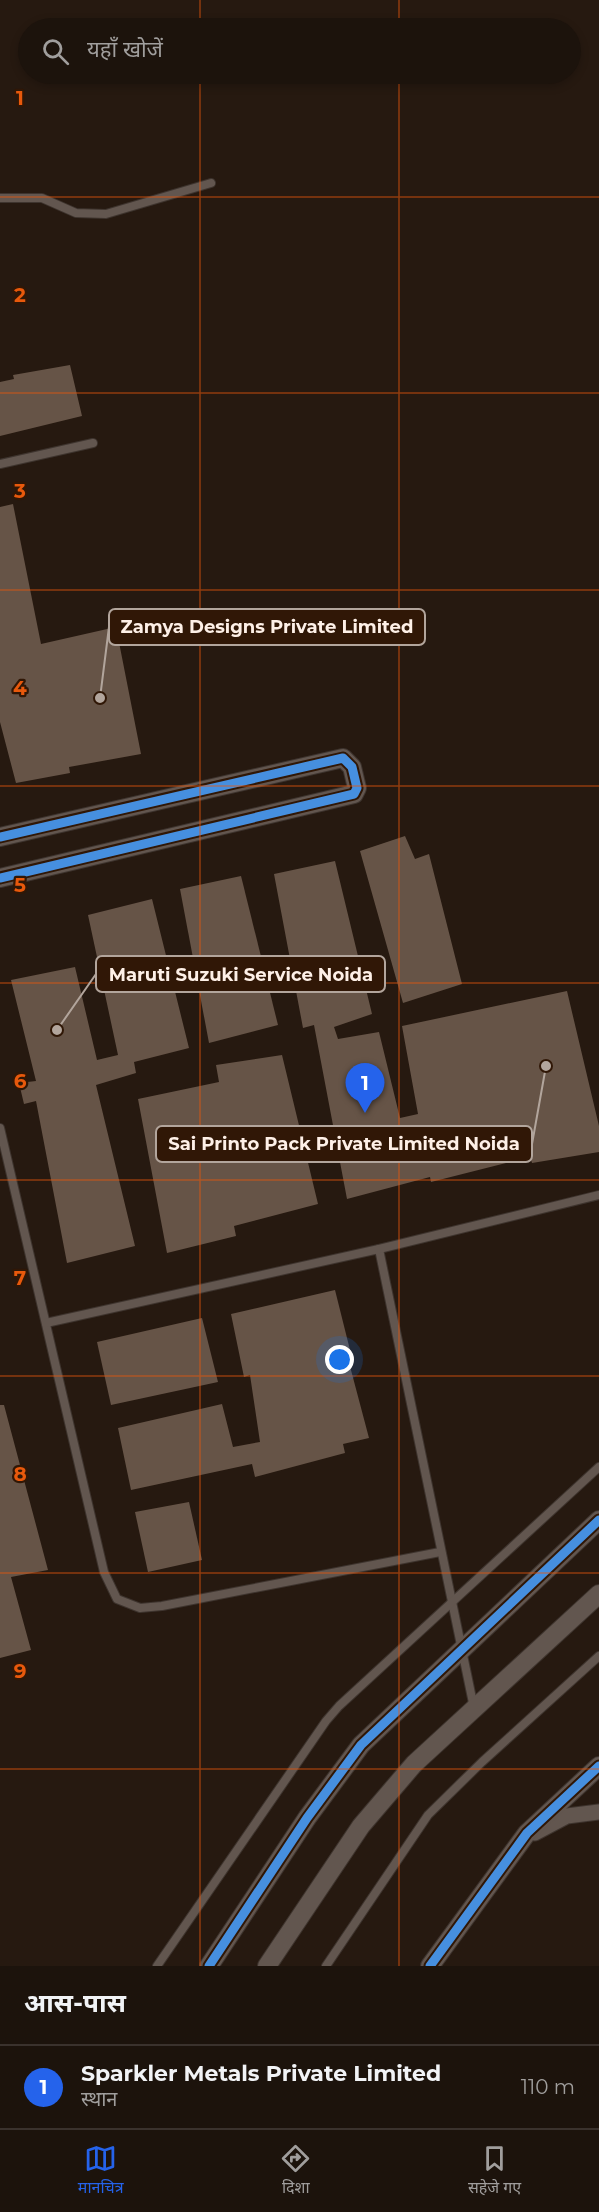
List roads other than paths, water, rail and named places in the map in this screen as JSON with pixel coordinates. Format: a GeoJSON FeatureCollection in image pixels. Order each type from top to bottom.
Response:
{"type":"FeatureCollection","features":[{"type":"Feature","properties":{"kind":"street"},"geometry":{"type":"LineString","coordinates":[[0,837],[344,758],[352,766],[357,788],[354,794],[0,878]]}},
{"type":"Feature","properties":{"kind":"street"},"geometry":{"type":"LineString","coordinates":[[209,1966],[307,1818],[361,1745],[462,1646],[599,1520]]}},
{"type":"Feature","properties":{"kind":"street"},"geometry":{"type":"LineString","coordinates":[[267,1966],[361,1826],[414,1764],[599,1594]]}},
{"type":"Feature","properties":{"kind":"street"},"geometry":{"type":"LineString","coordinates":[[430,1966],[519,1844],[540,1819],[599,1766]]}},
{"type":"Feature","properties":{"kind":"street"},"geometry":{"type":"LineString","coordinates":[[519,1844],[567,1816],[599,1812]]}},
{"type":"Feature","properties":{"kind":"lane"},"geometry":{"type":"LineString","coordinates":[[0,198],[42,198],[76,213],[98,215],[123,210],[211,183]]}},
{"type":"Feature","properties":{"kind":"lane"},"geometry":{"type":"LineString","coordinates":[[0,464],[93,443]]}},
{"type":"Feature","properties":{"kind":"lane"},"geometry":{"type":"LineString","coordinates":[[0,1128],[104,1572],[117,1599],[140,1608],[162,1606],[440,1552]]}},
{"type":"Feature","properties":{"kind":"lane"},"geometry":{"type":"LineString","coordinates":[[46,1323],[379,1249],[599,1195]]}},
{"type":"Feature","properties":{"kind":"lane"},"geometry":{"type":"LineString","coordinates":[[379,1249],[474,1708]]}},
{"type":"Feature","properties":{"kind":"lane"},"geometry":{"type":"LineString","coordinates":[[157,1966],[326,1720],[351,1693],[599,1467]]}},
{"type":"Feature","properties":{"kind":"lane"},"geometry":{"type":"LineString","coordinates":[[326,1966],[428,1815],[482,1762],[599,1656]]}},
{"type":"Feature","properties":{"kind":"place","name":"Zamya Designs Private Limited"},"geometry":{"type":"Point","coordinates":[100,698]}},
{"type":"Feature","properties":{"kind":"place","name":"Maruti Suzuki Service Noida"},"geometry":{"type":"Point","coordinates":[57,1030]}},
{"type":"Feature","properties":{"kind":"place","name":"Sai Printo Pack Private Limited Noida"},"geometry":{"type":"Point","coordinates":[546,1066]}},
{"type":"Feature","properties":{"kind":"place","name":"Sparkler Metals Private Limited"},"geometry":{"type":"Point","coordinates":[365,1113]}}]}
